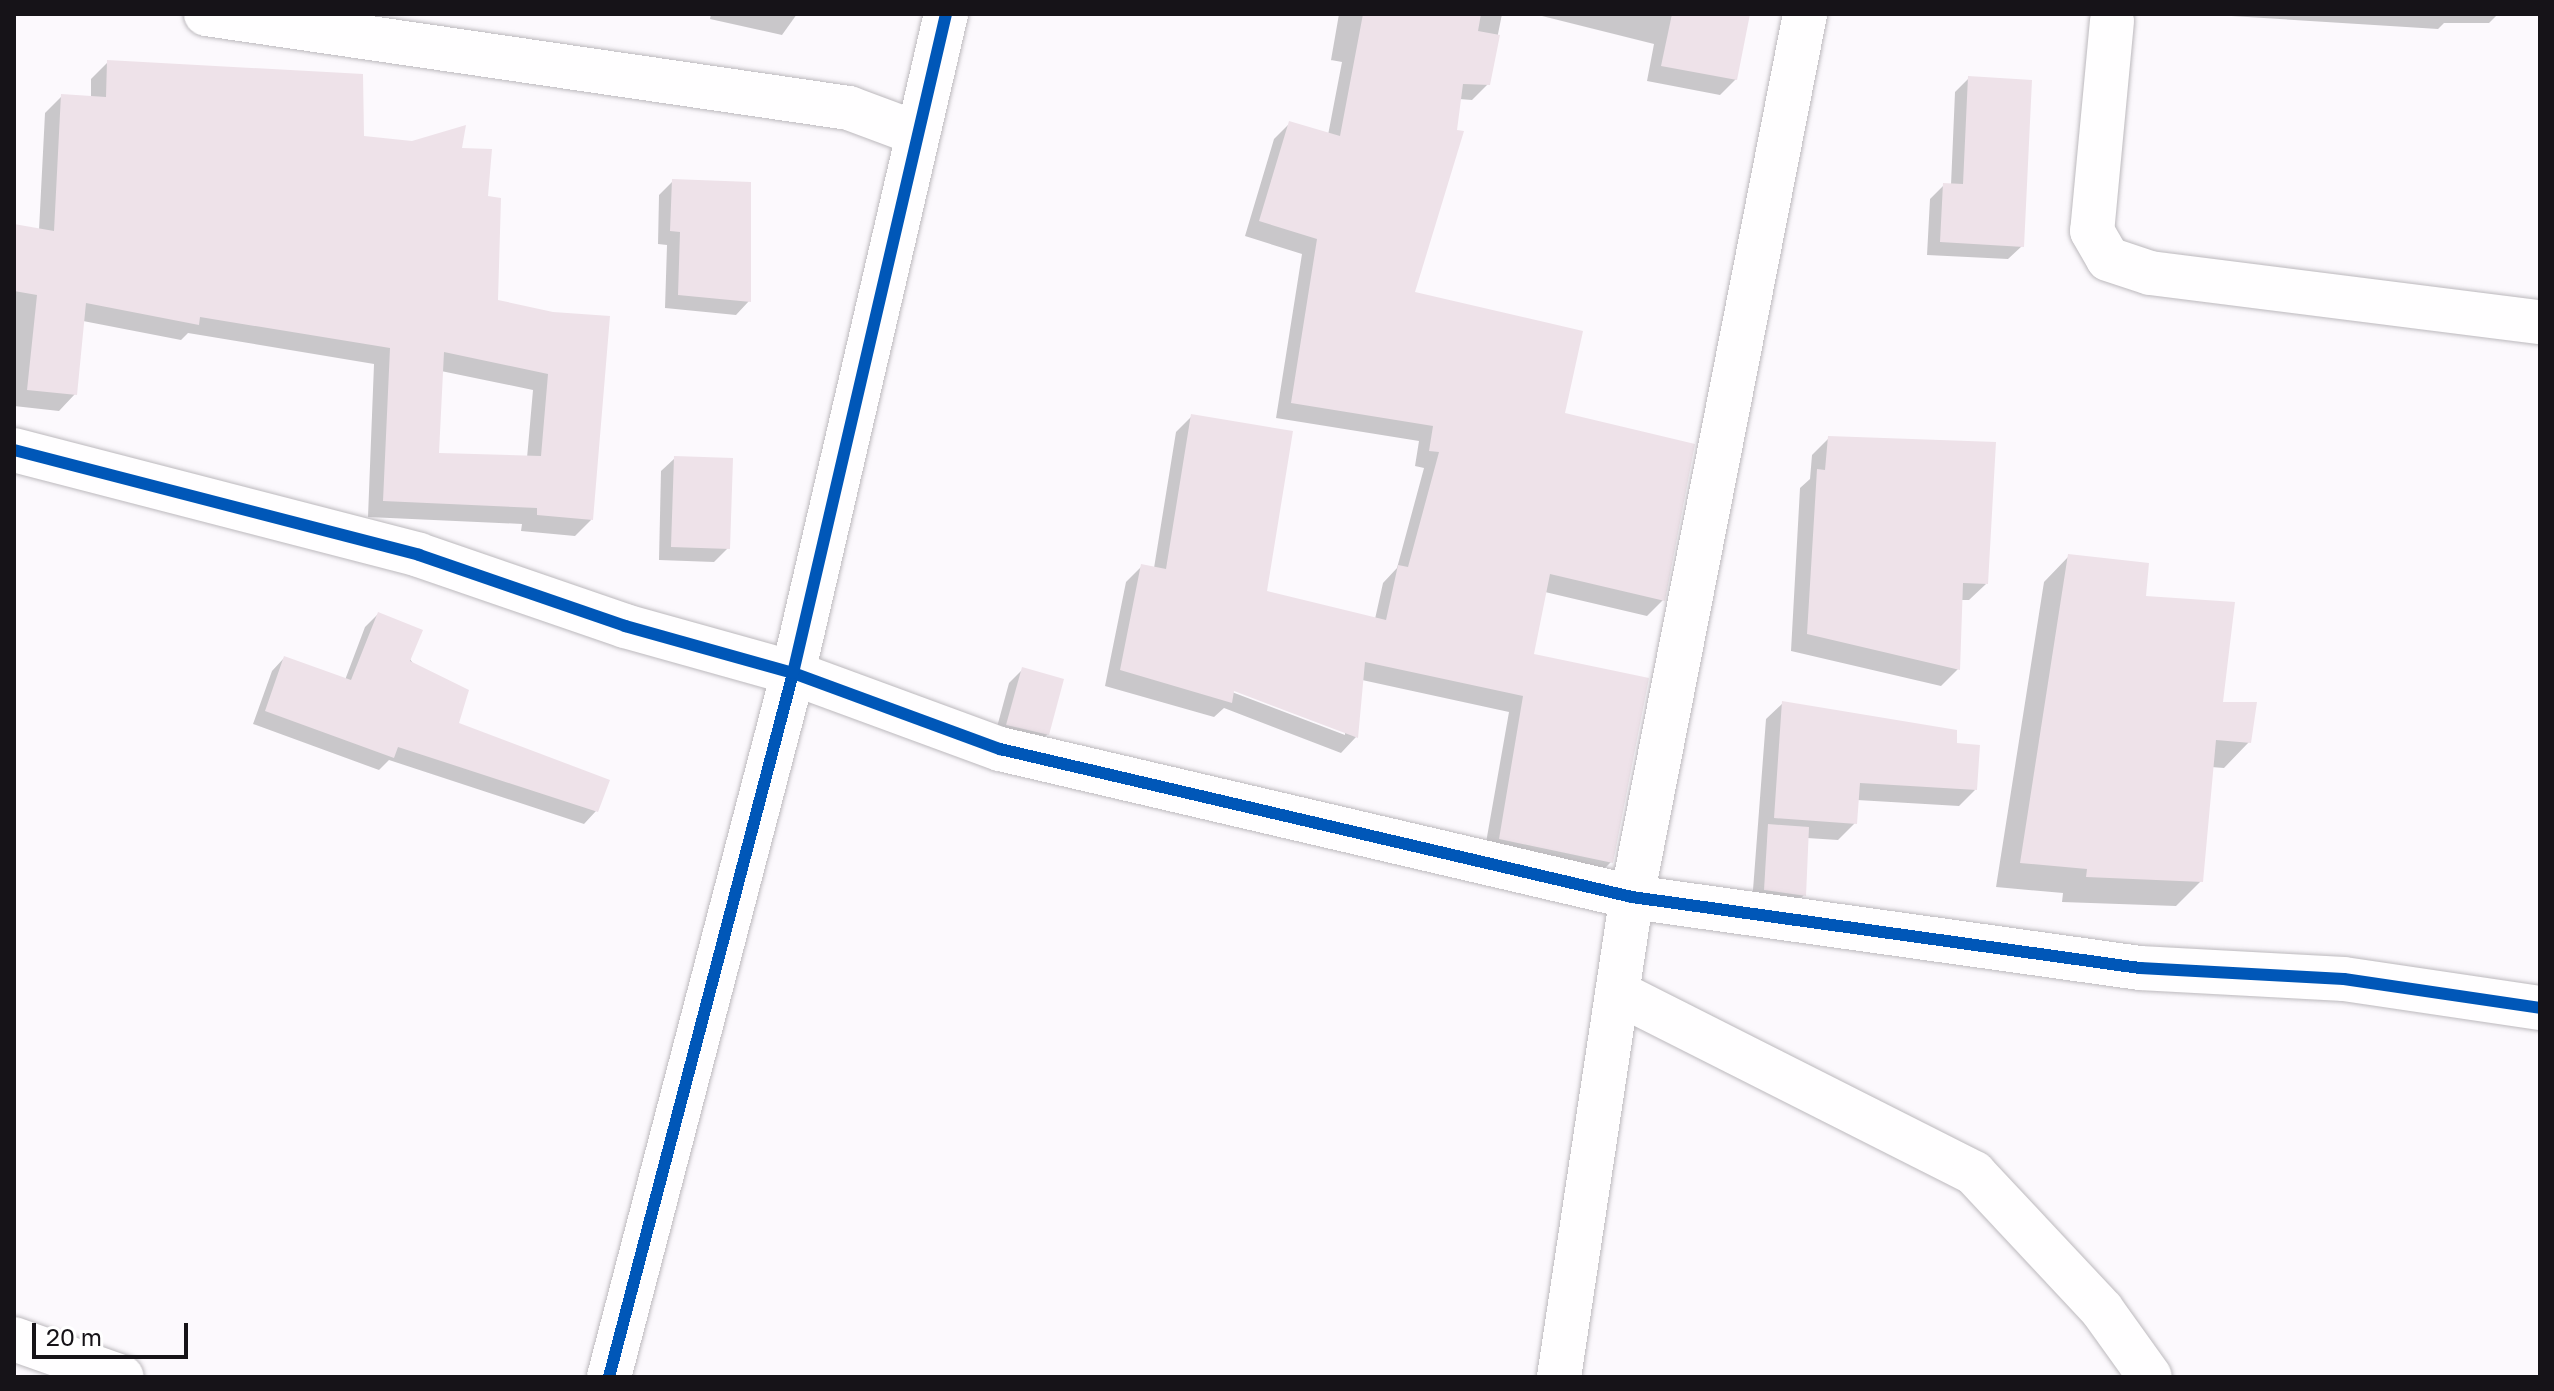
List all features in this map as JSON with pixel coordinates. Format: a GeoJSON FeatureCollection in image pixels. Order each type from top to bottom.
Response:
{"type":"FeatureCollection","features":[{"type":"Feature","properties":{"kind":"street"},"geometry":{"type":"LineString","coordinates":[[206,14],[849,108],[916,133]]}},
{"type":"Feature","properties":{"kind":"street"},"geometry":{"type":"LineString","coordinates":[[609,1377],[793,673],[946,14]]}},
{"type":"Feature","properties":{"kind":"street"},"geometry":{"type":"LineString","coordinates":[[1559,1377],[1632,897],[1805,14]]}},
{"type":"Feature","properties":{"kind":"street"},"geometry":{"type":"LineString","coordinates":[[2112,21],[2092,231],[2108,259],[2150,273],[2540,322]]}},
{"type":"Feature","properties":{"kind":"street"},"geometry":{"type":"LineString","coordinates":[[14,450],[419,555],[625,626],[793,673],[1043,760],[1632,897],[2140,968],[2344,979],[2540,1008]]}},
{"type":"Feature","properties":{"kind":"street"},"geometry":{"type":"LineString","coordinates":[[1618,993],[1974,1173],[2102,1310],[2150,1377]]}},
{"type":"Feature","properties":{"kind":"street"},"geometry":{"type":"LineString","coordinates":[[14,1339],[122,1377]]}},
{"type":"Feature","properties":{"kind":"building"},"geometry":{"type":"Polygon","coordinates":[[[1363,14],[1481,14],[1478,31],[1500,35],[1490,85],[1463,84],[1457,130],[1464,131],[1415,292],[1583,331],[1565,413],[1695,444],[1665,601],[1550,574],[1534,654],[1649,678],[1613,863],[1499,839],[1523,696],[1365,662],[1358,738],[1234,691],[1232,703],[1120,670],[1141,564],[1166,569],[1191,414],[1293,431],[1267,591],[1386,620],[1398,565],[1408,567],[1439,452],[1429,451],[1433,426],[1291,403],[1317,239],[1259,221],[1289,121],[1340,136],[1363,14]]]}},
{"type":"Feature","properties":{"kind":"building"},"geometry":{"type":"Polygon","coordinates":[[[1672,14],[1750,14],[1737,80],[1661,66],[1672,14]]]}},
{"type":"Feature","properties":{"kind":"building"},"geometry":{"type":"Polygon","coordinates":[[[107,60],[363,74],[364,136],[412,141],[466,125],[462,148],[492,149],[488,196],[501,198],[498,300],[553,312],[610,316],[593,520],[537,515],[537,508],[383,501],[390,348],[200,317],[199,325],[86,303],[77,395],[27,390],[37,295],[14,291],[14,224],[54,231],[61,94],[106,97],[107,60]],[[444,352],[439,453],[541,456],[548,374],[444,352]]]}},
{"type":"Feature","properties":{"kind":"building"},"geometry":{"type":"Polygon","coordinates":[[[1968,76],[2032,80],[2024,247],[1940,242],[1943,183],[1963,184],[1968,76]]]}},
{"type":"Feature","properties":{"kind":"building"},"geometry":{"type":"Polygon","coordinates":[[[672,179],[751,182],[751,302],[678,295],[680,232],[670,231],[672,179]]]}},
{"type":"Feature","properties":{"kind":"building"},"geometry":{"type":"Polygon","coordinates":[[[1828,436],[1996,442],[1988,584],[1963,583],[1960,670],[1807,634],[1817,469],[1825,470],[1828,436]]]}},
{"type":"Feature","properties":{"kind":"building"},"geometry":{"type":"Polygon","coordinates":[[[674,456],[733,458],[730,549],[671,547],[674,456]]]}},
{"type":"Feature","properties":{"kind":"building"},"geometry":{"type":"Polygon","coordinates":[[[2068,554],[2149,563],[2146,596],[2235,602],[2223,702],[2257,702],[2251,743],[2216,740],[2203,882],[2086,877],[2087,869],[2020,863],[2068,554]]]}},
{"type":"Feature","properties":{"kind":"building"},"geometry":{"type":"Polygon","coordinates":[[[378,612],[423,630],[410,661],[469,690],[459,723],[610,780],[598,812],[398,747],[394,758],[265,711],[284,656],[351,680],[378,612]]]}},
{"type":"Feature","properties":{"kind":"building"},"geometry":{"type":"Polygon","coordinates":[[[1022,667],[1064,679],[1049,735],[1006,725],[1022,667]]]}},
{"type":"Feature","properties":{"kind":"building"},"geometry":{"type":"Polygon","coordinates":[[[1782,701],[1957,730],[1957,743],[1980,745],[1977,790],[1860,783],[1857,824],[1774,818],[1782,701]]]}},
{"type":"Feature","properties":{"kind":"building"},"geometry":{"type":"Polygon","coordinates":[[[1768,824],[1809,827],[1806,896],[1764,890],[1768,824]]]}},
{"type":"Feature","properties":{"kind":"cycle path"},"geometry":{"type":"LineString","coordinates":[[609,1377],[793,673],[946,14]]}},
{"type":"Feature","properties":{"kind":"cycle path"},"geometry":{"type":"LineString","coordinates":[[14,450],[419,555],[625,626],[793,673],[1000,749],[1632,897],[2140,968],[2344,979],[2540,1008]]}}]}
